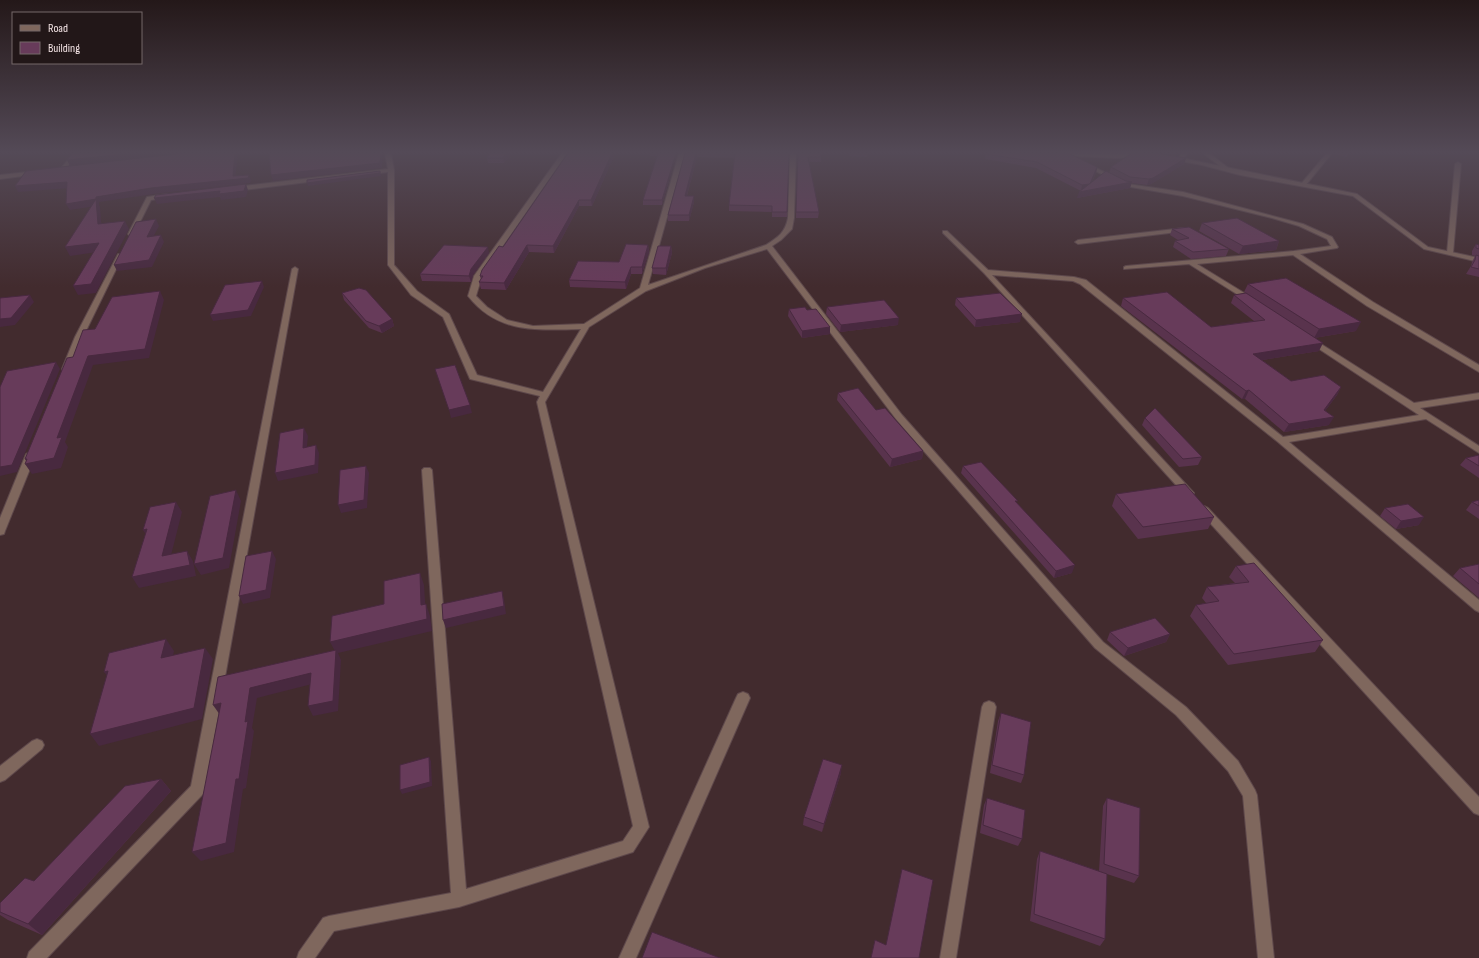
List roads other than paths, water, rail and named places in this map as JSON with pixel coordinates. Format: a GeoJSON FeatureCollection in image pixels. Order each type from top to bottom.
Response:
{"type":"FeatureCollection","features":[{"type":"Feature","properties":{"kind":"street"},"geometry":{"type":"LineString","coordinates":[[61,380],[79,336],[149,198],[152,198]]}},
{"type":"Feature","properties":{"kind":"street"},"geometry":{"type":"LineString","coordinates":[[391,198],[391,265],[414,293],[446,316],[474,377],[546,395]]}},
{"type":"Feature","properties":{"kind":"street"},"geometry":{"type":"LineString","coordinates":[[533,198],[478,276],[472,296],[484,309],[505,322],[533,328],[586,326]]}},
{"type":"Feature","properties":{"kind":"street"},"geometry":{"type":"LineString","coordinates":[[643,289],[669,198]]}},
{"type":"Feature","properties":{"kind":"street"},"geometry":{"type":"LineString","coordinates":[[304,958],[329,924],[459,899],[628,847],[641,827],[541,402],[586,326],[643,289],[703,267],[768,246],[788,229],[791,218],[792,198]]}},
{"type":"Feature","properties":{"kind":"street"},"geometry":{"type":"LineString","coordinates":[[1126,268],[1240,259],[1335,247],[1330,238],[1301,225],[1198,198]]}},
{"type":"Feature","properties":{"kind":"street"},"geometry":{"type":"LineString","coordinates":[[1359,198],[1426,248],[1479,260]]}},
{"type":"Feature","properties":{"kind":"street"},"geometry":{"type":"LineString","coordinates":[[1450,253],[1455,198]]}},
{"type":"Feature","properties":{"kind":"street"},"geometry":{"type":"LineString","coordinates":[[1078,242],[1187,230],[1192,231]]}},
{"type":"Feature","properties":{"kind":"street"},"geometry":{"type":"LineString","coordinates":[[945,232],[986,272],[1479,808]]}},
{"type":"Feature","properties":{"kind":"street"},"geometry":{"type":"LineString","coordinates":[[768,246],[899,417],[1099,645],[1181,711],[1233,766],[1250,795],[1266,958]]}},
{"type":"Feature","properties":{"kind":"street"},"geometry":{"type":"LineString","coordinates":[[1226,251],[1240,259]]}},
{"type":"Feature","properties":{"kind":"street"},"geometry":{"type":"LineString","coordinates":[[1294,253],[1370,304],[1479,369]]}},
{"type":"Feature","properties":{"kind":"street"},"geometry":{"type":"LineString","coordinates":[[1190,262],[1256,304]]}},
{"type":"Feature","properties":{"kind":"street"},"geometry":{"type":"LineString","coordinates":[[35,958],[198,789],[295,269]]}},
{"type":"Feature","properties":{"kind":"street"},"geometry":{"type":"LineString","coordinates":[[986,272],[1074,279],[1083,282],[1281,440],[1479,607]]}},
{"type":"Feature","properties":{"kind":"street"},"geometry":{"type":"LineString","coordinates":[[1302,334],[1479,450]]}},
{"type":"Feature","properties":{"kind":"street"},"geometry":{"type":"LineString","coordinates":[[1413,406],[1479,396]]}},
{"type":"Feature","properties":{"kind":"street"},"geometry":{"type":"LineString","coordinates":[[1281,440],[1428,416]]}},
{"type":"Feature","properties":{"kind":"street"},"geometry":{"type":"LineString","coordinates":[[0,531],[35,445]]}},
{"type":"Feature","properties":{"kind":"street"},"geometry":{"type":"LineString","coordinates":[[427,470],[459,899]]}},
{"type":"Feature","properties":{"kind":"street"},"geometry":{"type":"LineString","coordinates":[[627,958],[743,698]]}},
{"type":"Feature","properties":{"kind":"street"},"geometry":{"type":"LineString","coordinates":[[948,958],[989,707]]}},
{"type":"Feature","properties":{"kind":"street"},"geometry":{"type":"LineString","coordinates":[[0,775],[37,745]]}}]}
